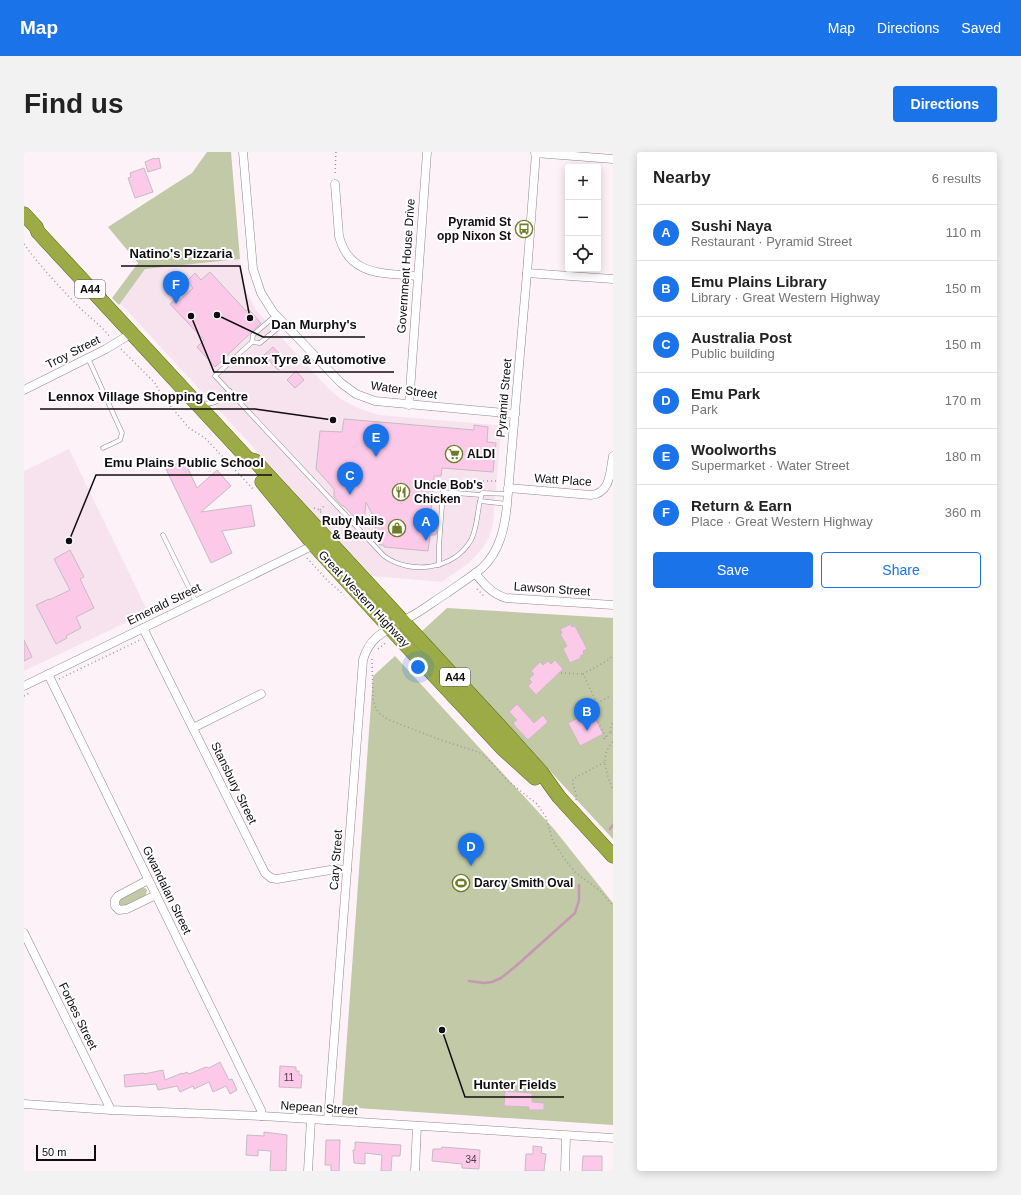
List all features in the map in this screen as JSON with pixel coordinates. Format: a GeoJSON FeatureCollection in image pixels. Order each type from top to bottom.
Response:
{"type":"FeatureCollection","features":[{"type":"Feature","properties":{"kind":"highway","name":"Great Western Highway"},"geometry":{"type":"LineString","coordinates":[[24,214],[36,227],[38,232],[248,459],[255,461],[507,734],[541,772],[559,797],[613,856]]}},
{"type":"Feature","properties":{"kind":"highway","name":"Great Western Highway"},"geometry":{"type":"LineString","coordinates":[[24,222],[32,230],[38,232]]}},
{"type":"Feature","properties":{"kind":"highway","name":"Great Western Highway"},"geometry":{"type":"LineString","coordinates":[[248,459],[249,466],[389,633],[502,748],[535,778],[559,797]]}},
{"type":"Feature","properties":{"kind":"street","name":"Water Street"},"geometry":{"type":"LineString","coordinates":[[243,152],[253,269],[260,293],[276,315],[333,375],[348,389],[356,394],[375,401],[515,414]]}},
{"type":"Feature","properties":{"kind":"street","name":"Government House Drive"},"geometry":{"type":"LineString","coordinates":[[409,405],[427,152]]}},
{"type":"Feature","properties":{"kind":"street"},"geometry":{"type":"LineString","coordinates":[[535,153],[613,159]]}},
{"type":"Feature","properties":{"kind":"street","name":"Pyramid Street"},"geometry":{"type":"LineString","coordinates":[[403,621],[485,565],[497,547],[504,526],[527,273],[535,153]]}},
{"type":"Feature","properties":{"kind":"street"},"geometry":{"type":"LineString","coordinates":[[335,184],[339,236],[349,258],[360,267],[372,272],[417,276]]}},
{"type":"Feature","properties":{"kind":"street"},"geometry":{"type":"LineString","coordinates":[[527,273],[613,279]]}},
{"type":"Feature","properties":{"kind":"street","name":"Troy Street"},"geometry":{"type":"LineString","coordinates":[[24,390],[112,346],[132,334]]}},
{"type":"Feature","properties":{"kind":"street","name":"Watt Place"},"geometry":{"type":"LineString","coordinates":[[508,491],[591,495],[598,494],[604,491],[607,486],[613,456]]}},
{"type":"Feature","properties":{"kind":"street","name":"Emerald Street"},"geometry":{"type":"LineString","coordinates":[[24,686],[314,545]]}},
{"type":"Feature","properties":{"kind":"street","name":"Lawson Street"},"geometry":{"type":"LineString","coordinates":[[475,573],[490,590],[506,598],[613,605]]}},
{"type":"Feature","properties":{"kind":"street","name":"Cary Street"},"geometry":{"type":"LineString","coordinates":[[328,1120],[363,660],[369,645],[378,635],[389,633],[403,621]]}},
{"type":"Feature","properties":{"kind":"street","name":"Stansbury Street"},"geometry":{"type":"LineString","coordinates":[[143,628],[262,869],[268,876],[277,879],[336,870],[347,870]]}},
{"type":"Feature","properties":{"kind":"street","name":"Gwandalan Street"},"geometry":{"type":"LineString","coordinates":[[48,674],[261,1110],[262,1116]]}},
{"type":"Feature","properties":{"kind":"street"},"geometry":{"type":"LineString","coordinates":[[193,728],[262,694]]}},
{"type":"Feature","properties":{"kind":"street"},"geometry":{"type":"LineString","coordinates":[[148,880],[118,896],[114,900],[115,906],[119,910],[125,910],[156,895]]}},
{"type":"Feature","properties":{"kind":"street","name":"Forbes Street"},"geometry":{"type":"LineString","coordinates":[[24,933],[111,1110]]}},
{"type":"Feature","properties":{"kind":"street","name":"Nepean Street"},"geometry":{"type":"LineString","coordinates":[[24,1104],[111,1110],[262,1116],[613,1138]]}},
{"type":"Feature","properties":{"kind":"street"},"geometry":{"type":"LineString","coordinates":[[308,1171],[311,1119]]}},
{"type":"Feature","properties":{"kind":"street"},"geometry":{"type":"LineString","coordinates":[[415,1171],[417,1126]]}},
{"type":"Feature","properties":{"kind":"street"},"geometry":{"type":"LineString","coordinates":[[565,1171],[566,1136]]}},
{"type":"Feature","properties":{"kind":"lane"},"geometry":{"type":"LineString","coordinates":[[276,315],[253,335],[252,342],[215,376],[384,556],[394,562],[409,566],[428,567],[439,565],[453,559],[467,546],[472,537],[482,494]]}},
{"type":"Feature","properties":{"kind":"lane"},"geometry":{"type":"LineString","coordinates":[[252,342],[260,343],[284,323]]}},
{"type":"Feature","properties":{"kind":"lane"},"geometry":{"type":"LineString","coordinates":[[88,358],[122,433],[120,440],[103,448]]}},
{"type":"Feature","properties":{"kind":"lane"},"geometry":{"type":"LineString","coordinates":[[195,401],[205,404],[212,404],[220,400],[230,391]]}},
{"type":"Feature","properties":{"kind":"lane"},"geometry":{"type":"LineString","coordinates":[[439,565],[443,492],[482,494],[508,491]]}},
{"type":"Feature","properties":{"kind":"lane"},"geometry":{"type":"LineString","coordinates":[[480,501],[507,504]]}},
{"type":"Feature","properties":{"kind":"lane"},"geometry":{"type":"LineString","coordinates":[[163,535],[196,602]]}},
{"type":"Feature","properties":{"kind":"path"},"geometry":{"type":"LineString","coordinates":[[335,173],[336,152]]}},
{"type":"Feature","properties":{"kind":"path"},"geometry":{"type":"LineString","coordinates":[[24,244],[38,263],[110,338]]}},
{"type":"Feature","properties":{"kind":"path"},"geometry":{"type":"LineString","coordinates":[[124,351],[155,383],[162,396],[189,428],[205,438],[257,493]]}},
{"type":"Feature","properties":{"kind":"path"},"geometry":{"type":"LineString","coordinates":[[482,481],[499,481]]}},
{"type":"Feature","properties":{"kind":"path"},"geometry":{"type":"LineString","coordinates":[[320,510],[324,506]]}},
{"type":"Feature","properties":{"kind":"path"},"geometry":{"type":"LineString","coordinates":[[307,558],[329,582],[345,596]]}},
{"type":"Feature","properties":{"kind":"path"},"geometry":{"type":"LineString","coordinates":[[375,652],[387,642],[389,633]]}},
{"type":"Feature","properties":{"kind":"path"},"geometry":{"type":"LineString","coordinates":[[57,680],[141,639]]}},
{"type":"Feature","properties":{"kind":"path"},"geometry":{"type":"LineString","coordinates":[[561,673],[583,674],[613,656]]}},
{"type":"Feature","properties":{"kind":"path"},"geometry":{"type":"LineString","coordinates":[[373,657],[373,699],[374,705],[380,714],[387,719],[440,740],[478,752],[486,757],[508,781],[537,804],[546,817],[553,842],[567,862],[576,872],[599,890],[613,906]]}},
{"type":"Feature","properties":{"kind":"path"},"geometry":{"type":"LineString","coordinates":[[583,674],[597,703]]}},
{"type":"Feature","properties":{"kind":"path"},"geometry":{"type":"LineString","coordinates":[[610,697],[594,704],[592,711],[605,738],[612,732],[611,726],[613,722]]}},
{"type":"Feature","properties":{"kind":"path"},"geometry":{"type":"LineString","coordinates":[[613,742],[609,746],[605,762],[606,774],[613,790]]}},
{"type":"Feature","properties":{"kind":"path"},"geometry":{"type":"LineString","coordinates":[[576,800],[577,793],[572,782],[573,779],[605,762]]}},
{"type":"Feature","properties":{"kind":"shaded area"},"geometry":{"type":"Polygon","coordinates":[[[240,259],[244,287],[256,310],[329,389],[341,399],[360,409],[379,415],[497,425],[501,431],[493,524],[489,537],[482,549],[469,563],[442,582],[372,576],[120,303],[145,269],[240,259]]]}},
{"type":"Feature","properties":{"kind":"shaded area"},"geometry":{"type":"Polygon","coordinates":[[[69,449],[148,612],[24,671],[24,471],[69,449]]]}},
{"type":"Feature","properties":{"kind":"green space"},"geometry":{"type":"Polygon","coordinates":[[[207,152],[231,152],[240,259],[145,269],[119,305],[112,298],[138,263],[108,227],[192,173],[207,152]]]}},
{"type":"Feature","properties":{"kind":"green space"},"geometry":{"type":"Polygon","coordinates":[[[447,608],[613,618],[613,839],[421,632],[447,608]]]}},
{"type":"Feature","properties":{"kind":"green space"},"geometry":{"type":"Polygon","coordinates":[[[395,656],[554,829],[613,903],[613,1125],[342,1107],[373,676],[395,656]]]}},
{"type":"Feature","properties":{"kind":"green space"},"geometry":{"type":"Polygon","coordinates":[[[141,888],[145,888],[147,890],[146,895],[125,906],[120,905],[120,899],[141,888]]]}},
{"type":"Feature","properties":{"kind":"building"},"geometry":{"type":"Polygon","coordinates":[[[154,158],[159,158],[161,168],[148,172],[145,162],[154,158]]]}},
{"type":"Feature","properties":{"kind":"building"},"geometry":{"type":"Polygon","coordinates":[[[144,168],[153,192],[135,198],[128,178],[131,177],[130,173],[144,168]]]}},
{"type":"Feature","properties":{"kind":"building"},"geometry":{"type":"Polygon","coordinates":[[[210,272],[246,311],[248,309],[261,323],[215,367],[197,347],[204,340],[170,304],[177,298],[179,301],[193,288],[187,281],[195,273],[201,280],[210,272]]]}},
{"type":"Feature","properties":{"kind":"building"},"geometry":{"type":"Polygon","coordinates":[[[273,347],[287,362],[278,370],[264,355],[273,347]]]}},
{"type":"Feature","properties":{"kind":"building"},"geometry":{"type":"Polygon","coordinates":[[[296,371],[304,380],[295,388],[287,380],[296,371]]]}},
{"type":"Feature","properties":{"kind":"building"},"geometry":{"type":"Polygon","coordinates":[[[344,419],[474,430],[474,425],[488,427],[487,442],[496,443],[493,472],[442,468],[441,476],[434,476],[430,525],[431,528],[437,528],[436,535],[430,535],[428,551],[384,547],[384,545],[380,545],[374,539],[376,522],[366,502],[364,522],[358,521],[334,497],[334,489],[316,469],[320,431],[342,432],[344,419]]]}},
{"type":"Feature","properties":{"kind":"building"},"geometry":{"type":"Polygon","coordinates":[[[184,460],[197,488],[217,470],[231,486],[201,512],[251,505],[255,526],[222,531],[232,553],[211,563],[166,469],[184,460]]]}},
{"type":"Feature","properties":{"kind":"building"},"geometry":{"type":"Polygon","coordinates":[[[70,550],[84,577],[80,579],[94,608],[76,617],[81,628],[66,636],[67,638],[56,644],[36,605],[70,590],[54,559],[70,550]]]}},
{"type":"Feature","properties":{"kind":"building"},"geometry":{"type":"Polygon","coordinates":[[[571,624],[572,627],[575,626],[587,649],[583,651],[584,654],[580,656],[581,658],[570,663],[563,649],[567,646],[560,634],[562,633],[560,629],[571,624]]]}},
{"type":"Feature","properties":{"kind":"building"},"geometry":{"type":"Polygon","coordinates":[[[24,640],[32,657],[24,661],[24,640]]]}},
{"type":"Feature","properties":{"kind":"building"},"geometry":{"type":"Polygon","coordinates":[[[555,660],[563,669],[536,695],[528,686],[532,682],[529,679],[534,674],[531,671],[540,662],[543,665],[548,661],[551,664],[555,660]]]}},
{"type":"Feature","properties":{"kind":"building"},"geometry":{"type":"Polygon","coordinates":[[[517,704],[534,723],[543,715],[548,722],[528,740],[515,726],[513,723],[517,720],[509,712],[517,704]]]}},
{"type":"Feature","properties":{"kind":"building"},"geometry":{"type":"Polygon","coordinates":[[[592,711],[603,734],[580,746],[568,723],[592,711]]]}},
{"type":"Feature","properties":{"kind":"building"},"geometry":{"type":"Polygon","coordinates":[[[220,1062],[229,1080],[232,1079],[237,1090],[230,1094],[226,1086],[213,1092],[209,1082],[194,1089],[193,1086],[180,1092],[177,1086],[158,1090],[156,1084],[125,1087],[124,1075],[144,1074],[163,1070],[165,1080],[182,1073],[187,1072],[189,1074],[206,1067],[209,1068],[220,1062]]]}},
{"type":"Feature","properties":{"kind":"building"},"geometry":{"type":"Polygon","coordinates":[[[280,1066],[296,1067],[296,1071],[299,1071],[299,1075],[302,1075],[301,1088],[279,1087],[280,1066]]]}},
{"type":"Feature","properties":{"kind":"building"},"geometry":{"type":"Polygon","coordinates":[[[505,1091],[532,1093],[532,1102],[544,1103],[544,1110],[529,1110],[529,1107],[504,1106],[505,1091]]]}},
{"type":"Feature","properties":{"kind":"building"},"geometry":{"type":"Polygon","coordinates":[[[264,1132],[287,1135],[286,1171],[270,1171],[271,1151],[258,1150],[258,1156],[246,1155],[247,1135],[264,1136],[264,1132]]]}},
{"type":"Feature","properties":{"kind":"building"},"geometry":{"type":"Polygon","coordinates":[[[326,1140],[340,1140],[339,1171],[331,1171],[331,1165],[325,1165],[326,1140]]]}},
{"type":"Feature","properties":{"kind":"building"},"geometry":{"type":"Polygon","coordinates":[[[355,1142],[401,1145],[400,1156],[392,1156],[391,1171],[381,1171],[382,1155],[365,1153],[365,1164],[354,1163],[353,1150],[355,1150],[355,1142]]]}},
{"type":"Feature","properties":{"kind":"building"},"geometry":{"type":"Polygon","coordinates":[[[533,1146],[542,1147],[541,1153],[546,1154],[544,1171],[525,1171],[526,1154],[533,1154],[533,1146]]]}},
{"type":"Feature","properties":{"kind":"building"},"geometry":{"type":"Polygon","coordinates":[[[442,1147],[480,1150],[479,1169],[462,1168],[462,1164],[432,1161],[433,1149],[441,1149],[442,1147]]]}},
{"type":"Feature","properties":{"kind":"building"},"geometry":{"type":"Polygon","coordinates":[[[583,1156],[602,1156],[602,1171],[582,1171],[583,1156]]]}},
{"type":"Feature","properties":{"kind":"waterway"},"geometry":{"type":"LineString","coordinates":[[610,829],[613,825]]}},
{"type":"Feature","properties":{"kind":"waterway"},"geometry":{"type":"LineString","coordinates":[[469,981],[484,983],[492,982],[501,978],[516,966],[575,913],[579,900],[579,885]]}},
{"type":"Feature","properties":{"kind":"place","name":"Pyramid St opp Nixon St"},"geometry":{"type":"Point","coordinates":[524,229]}},
{"type":"Feature","properties":{"kind":"place","name":"Return & Earn"},"geometry":{"type":"Point","coordinates":[176,304]}},
{"type":"Feature","properties":{"kind":"place","name":"Dan Murphy's"},"geometry":{"type":"Point","coordinates":[217,315]}},
{"type":"Feature","properties":{"kind":"place","name":"Lennox Tyre & Automotive"},"geometry":{"type":"Point","coordinates":[191,316]}},
{"type":"Feature","properties":{"kind":"place","name":"Natino's Pizzaria"},"geometry":{"type":"Point","coordinates":[250,318]}},
{"type":"Feature","properties":{"kind":"place","name":"Lennox Village Shopping Centre"},"geometry":{"type":"Point","coordinates":[333,420]}},
{"type":"Feature","properties":{"kind":"place","name":"ALDI"},"geometry":{"type":"Point","coordinates":[454,454]}},
{"type":"Feature","properties":{"kind":"place","name":"Woolworths"},"geometry":{"type":"Point","coordinates":[376,457]}},
{"type":"Feature","properties":{"kind":"place","name":"Uncle Bob's Chicken"},"geometry":{"type":"Point","coordinates":[401,492]}},
{"type":"Feature","properties":{"kind":"place","name":"Australia Post"},"geometry":{"type":"Point","coordinates":[350,495]}},
{"type":"Feature","properties":{"kind":"place","name":"Ruby Nails & Beauty"},"geometry":{"type":"Point","coordinates":[397,528]}},
{"type":"Feature","properties":{"kind":"place","name":"Emu Plains Public School"},"geometry":{"type":"Point","coordinates":[69,541]}},
{"type":"Feature","properties":{"kind":"place","name":"Sushi Naya"},"geometry":{"type":"Point","coordinates":[426,541]}},
{"type":"Feature","properties":{"kind":"place","name":"Emu Plains Library"},"geometry":{"type":"Point","coordinates":[587,731]}},
{"type":"Feature","properties":{"kind":"place","name":"Emu Park"},"geometry":{"type":"Point","coordinates":[471,866]}},
{"type":"Feature","properties":{"kind":"place","name":"Darcy Smith Oval"},"geometry":{"type":"Point","coordinates":[461,883]}},
{"type":"Feature","properties":{"kind":"place","name":"Hunter Fields"},"geometry":{"type":"Point","coordinates":[442,1030]}}]}
